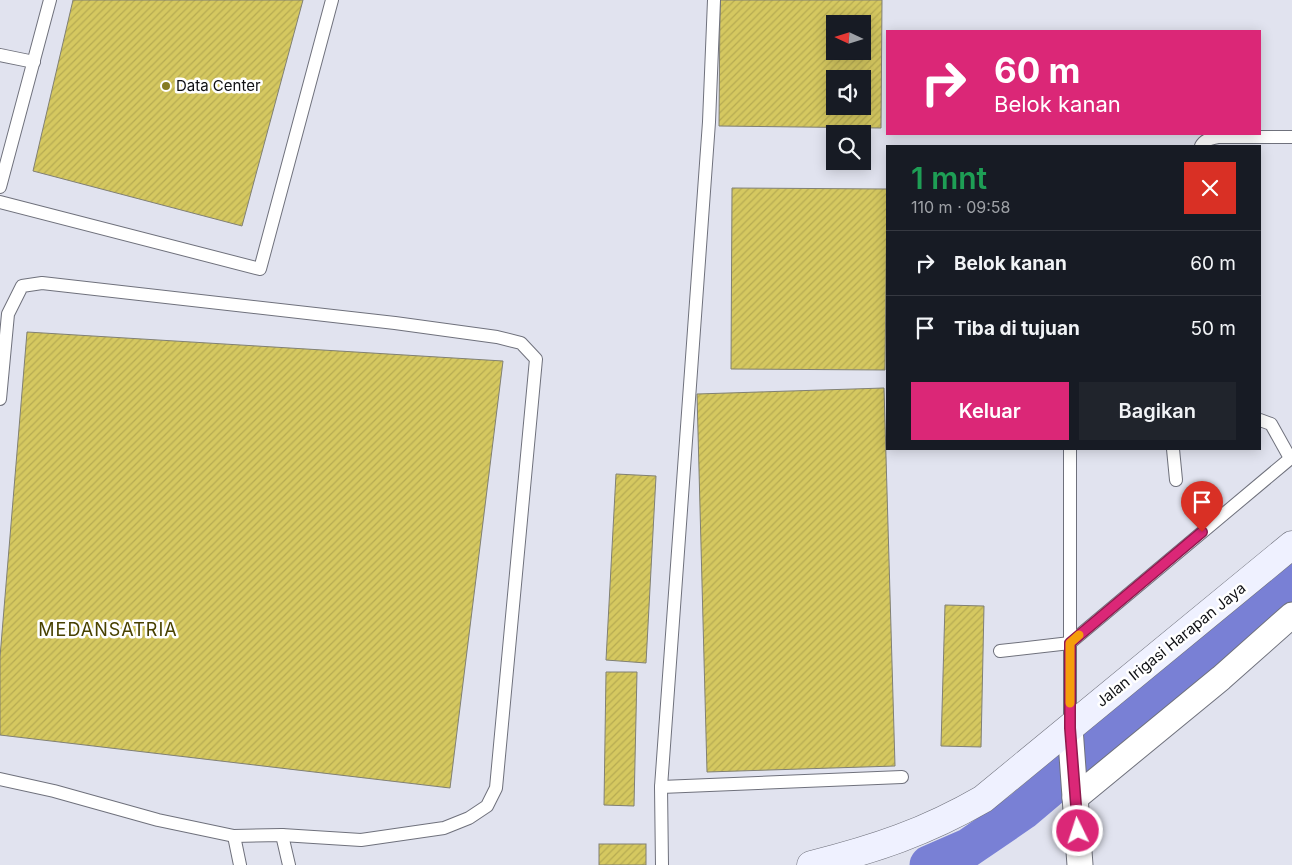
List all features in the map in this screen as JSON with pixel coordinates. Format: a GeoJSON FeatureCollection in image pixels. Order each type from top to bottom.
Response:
{"type":"FeatureCollection","features":[{"type":"Feature","properties":{"kind":"street","name":"Jalan Irigasi Harapan Jaya"},"geometry":{"type":"LineString","coordinates":[[811,865],[857,854],[910,836],[983,799],[1071,737],[1292,545]]}},
{"type":"Feature","properties":{"kind":"street"},"geometry":{"type":"LineString","coordinates":[[1075,786],[1221,678],[1292,615]]}},
{"type":"Feature","properties":{"kind":"street"},"geometry":{"type":"LineString","coordinates":[[1071,737],[1080,865]]}},
{"type":"Feature","properties":{"kind":"lane"},"geometry":{"type":"LineString","coordinates":[[0,187],[50,0]]}},
{"type":"Feature","properties":{"kind":"lane"},"geometry":{"type":"LineString","coordinates":[[0,202],[260,269],[332,0]]}},
{"type":"Feature","properties":{"kind":"lane"},"geometry":{"type":"LineString","coordinates":[[662,865],[661,787],[709,122],[714,0]]}},
{"type":"Feature","properties":{"kind":"lane"},"geometry":{"type":"LineString","coordinates":[[0,55],[34,62]]}},
{"type":"Feature","properties":{"kind":"lane"},"geometry":{"type":"LineString","coordinates":[[1202,145],[1208,139],[1218,137],[1292,137]]}},
{"type":"Feature","properties":{"kind":"lane"},"geometry":{"type":"LineString","coordinates":[[0,399],[8,314],[22,286],[42,283],[395,323],[497,337],[522,343],[536,360],[496,788],[487,806],[469,818],[444,828],[361,840],[282,834],[234,836],[158,820],[54,791],[0,779]]}},
{"type":"Feature","properties":{"kind":"lane"},"geometry":{"type":"LineString","coordinates":[[1000,651],[1070,643],[1291,458],[1271,424],[1261,420]]}},
{"type":"Feature","properties":{"kind":"lane"},"geometry":{"type":"LineString","coordinates":[[1070,450],[1071,737]]}},
{"type":"Feature","properties":{"kind":"lane"},"geometry":{"type":"LineString","coordinates":[[1173,450],[1176,480]]}},
{"type":"Feature","properties":{"kind":"lane"},"geometry":{"type":"LineString","coordinates":[[661,787],[902,777]]}},
{"type":"Feature","properties":{"kind":"lane"},"geometry":{"type":"LineString","coordinates":[[282,834],[289,865]]}},
{"type":"Feature","properties":{"kind":"lane"},"geometry":{"type":"LineString","coordinates":[[234,836],[240,865]]}},
{"type":"Feature","properties":{"kind":"building","name":"Data Center"},"geometry":{"type":"Polygon","coordinates":[[[73,0],[303,0],[242,226],[33,171],[73,0]]]}},
{"type":"Feature","properties":{"kind":"building"},"geometry":{"type":"Polygon","coordinates":[[[720,0],[882,0],[881,128],[871,128],[871,125],[826,125],[826,127],[719,126],[720,0]]]}},
{"type":"Feature","properties":{"kind":"building"},"geometry":{"type":"Polygon","coordinates":[[[732,188],[886,189],[885,370],[731,369],[732,188]]]}},
{"type":"Feature","properties":{"kind":"building"},"geometry":{"type":"Polygon","coordinates":[[[27,332],[503,361],[450,788],[0,735],[0,657],[27,332]]]}},
{"type":"Feature","properties":{"kind":"building"},"geometry":{"type":"Polygon","coordinates":[[[884,388],[895,766],[707,772],[697,394],[884,388]]]}},
{"type":"Feature","properties":{"kind":"building"},"geometry":{"type":"Polygon","coordinates":[[[616,474],[656,476],[646,663],[606,660],[616,474]]]}},
{"type":"Feature","properties":{"kind":"building"},"geometry":{"type":"Polygon","coordinates":[[[945,605],[984,606],[981,747],[941,746],[945,605]]]}},
{"type":"Feature","properties":{"kind":"building"},"geometry":{"type":"Polygon","coordinates":[[[606,672],[637,672],[634,806],[604,805],[606,672]]]}},
{"type":"Feature","properties":{"kind":"building"},"geometry":{"type":"Polygon","coordinates":[[[599,844],[646,844],[646,865],[599,865],[599,844]]]}},
{"type":"Feature","properties":{"kind":"waterway"},"geometry":{"type":"LineString","coordinates":[[929,865],[968,848],[1022,811],[1292,583]]}},
{"type":"Feature","properties":{"kind":"slow traffic"},"geometry":{"type":"LineString","coordinates":[[1070,703],[1070,643],[1079,635]]}},
{"type":"Feature","properties":{"kind":"place","name":"Data Center"},"geometry":{"type":"Point","coordinates":[166,86]}},
{"type":"Feature","properties":{"kind":"district","name":"MEDANSATRIA"},"geometry":{"type":"Point","coordinates":[108,630]}},
{"type":"Feature","properties":{"kind":"route"},"geometry":{"type":"LineString","coordinates":[[1078,831],[1073,746],[1070,728],[1070,643],[1202,532]]}}]}
